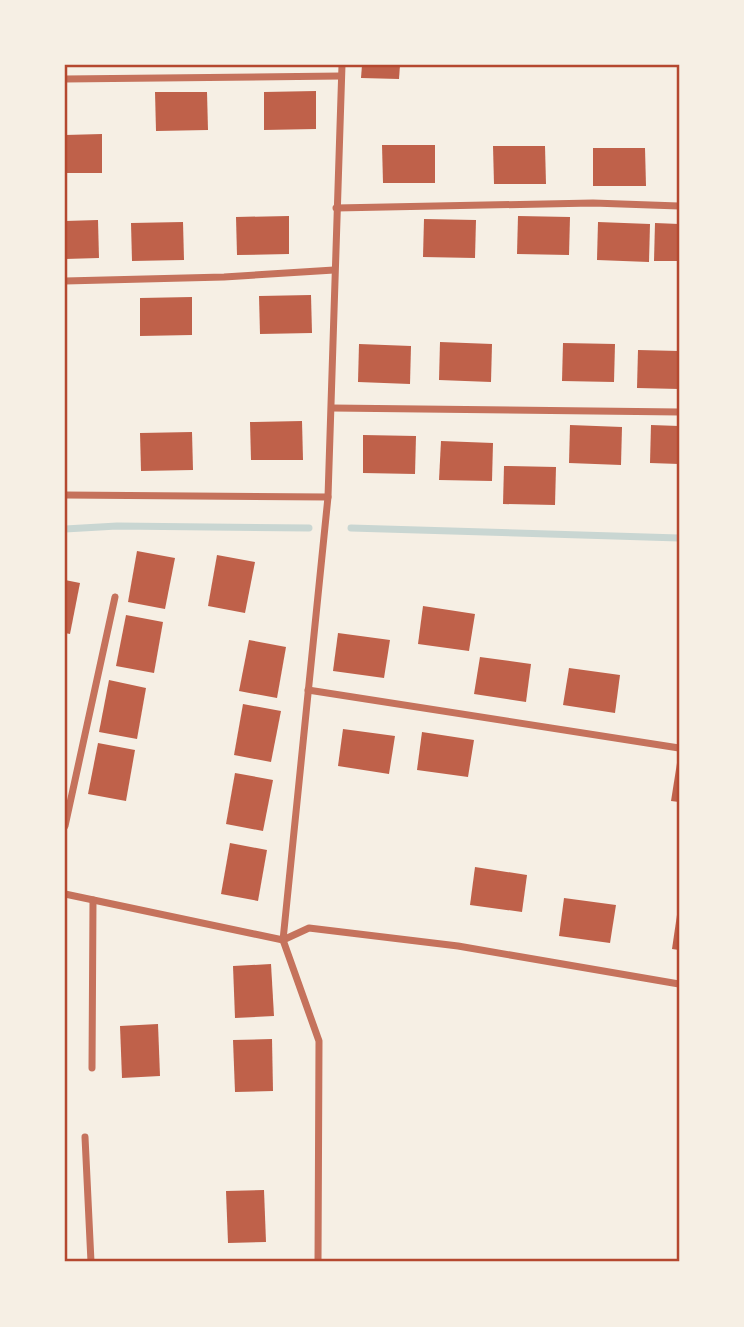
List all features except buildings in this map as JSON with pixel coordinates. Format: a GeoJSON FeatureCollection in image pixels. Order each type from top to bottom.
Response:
{"type":"FeatureCollection","features":[{"type":"Feature","properties":{"kind":"street"},"geometry":{"type":"LineString","coordinates":[[318,1262],[319,1041],[283,940],[328,497],[335,208],[342,65]]}},
{"type":"Feature","properties":{"kind":"street"},"geometry":{"type":"LineString","coordinates":[[65,79],[341,76]]}},
{"type":"Feature","properties":{"kind":"street"},"geometry":{"type":"LineString","coordinates":[[335,208],[593,203],[679,206]]}},
{"type":"Feature","properties":{"kind":"street"},"geometry":{"type":"LineString","coordinates":[[65,281],[223,277],[334,270]]}},
{"type":"Feature","properties":{"kind":"street"},"geometry":{"type":"LineString","coordinates":[[332,408],[679,412]]}},
{"type":"Feature","properties":{"kind":"street"},"geometry":{"type":"LineString","coordinates":[[65,495],[328,497]]}},
{"type":"Feature","properties":{"kind":"street"},"geometry":{"type":"LineString","coordinates":[[65,826],[115,597]]}},
{"type":"Feature","properties":{"kind":"street"},"geometry":{"type":"LineString","coordinates":[[308,690],[679,748]]}},
{"type":"Feature","properties":{"kind":"street"},"geometry":{"type":"LineString","coordinates":[[65,894],[283,940],[309,928],[457,946],[679,984]]}},
{"type":"Feature","properties":{"kind":"street"},"geometry":{"type":"LineString","coordinates":[[92,1068],[93,900]]}},
{"type":"Feature","properties":{"kind":"street"},"geometry":{"type":"LineString","coordinates":[[85,1137],[91,1262]]}},
{"type":"Feature","properties":{"kind":"waterway"},"geometry":{"type":"LineString","coordinates":[[65,529],[117,526],[309,528]]}},
{"type":"Feature","properties":{"kind":"waterway"},"geometry":{"type":"LineString","coordinates":[[351,528],[679,538]]}}]}
